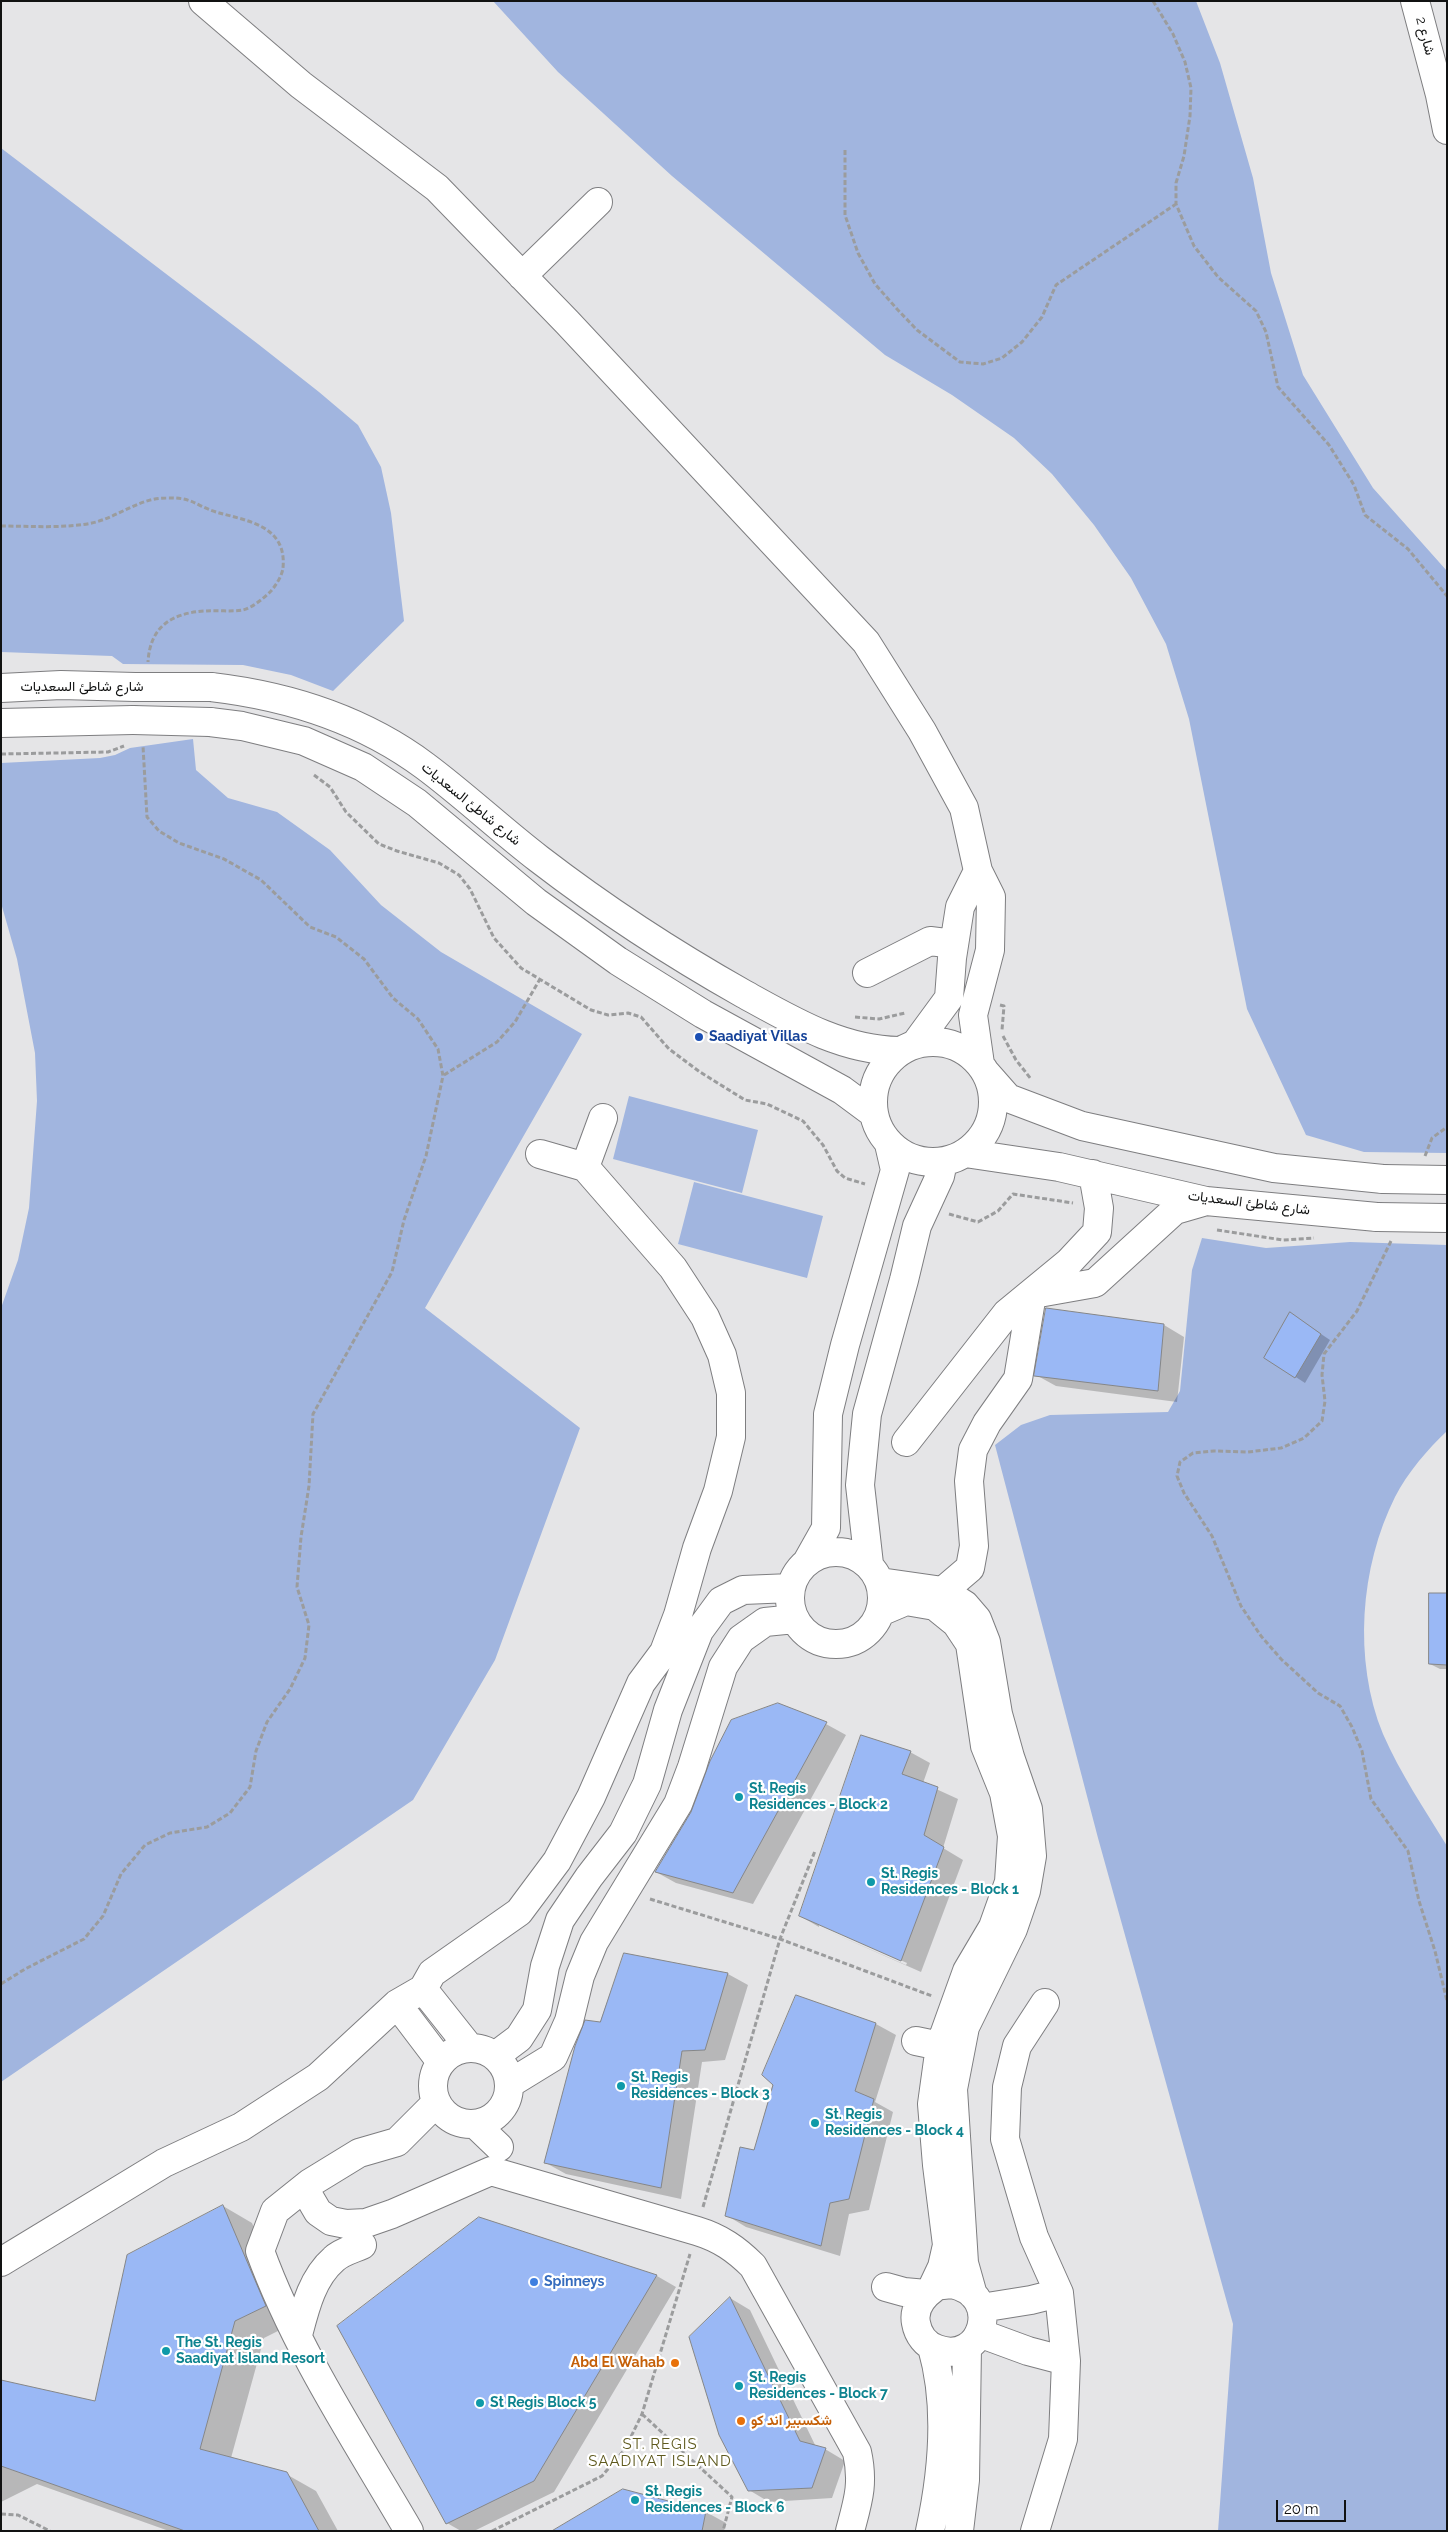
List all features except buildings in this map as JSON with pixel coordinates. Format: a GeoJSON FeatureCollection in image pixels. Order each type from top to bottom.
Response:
{"type":"FeatureCollection","features":[{"type":"Feature","properties":{"kind":"street"},"geometry":{"type":"LineString","coordinates":[[203,1],[301,86],[437,188],[522,276],[866,642],[922,731],[964,808],[978,871],[991,897],[990,950],[973,1015],[983,1068],[992,1090],[991,1117],[979,1141],[954,1157],[940,1176],[916,1226],[904,1280],[867,1414],[860,1484],[874,1573],[883,1597],[880,1612],[874,1626],[862,1637],[848,1643],[832,1645],[817,1641],[804,1632],[795,1619],[790,1604],[791,1588],[800,1568],[808,1560],[826,1528],[828,1414],[845,1345],[895,1170],[889,1144]]}},
{"type":"Feature","properties":{"kind":"street","name":"شارع 2"},"geometry":{"type":"LineString","coordinates":[[1415,1],[1440,95],[1447,130]]}},
{"type":"Feature","properties":{"kind":"street"},"geometry":{"type":"LineString","coordinates":[[522,276],[598,202]]}},
{"type":"Feature","properties":{"kind":"street","name":"شارع شاطئ السعديات"},"geometry":{"type":"LineString","coordinates":[[1,688],[61,685],[142,677],[276,697],[330,714],[367,731],[423,764],[564,878],[621,918],[697,966],[819,1034],[859,1047],[907,1047]]}},
{"type":"Feature","properties":{"kind":"street"},"geometry":{"type":"LineString","coordinates":[[1,723],[134,736],[210,722],[242,726],[297,739],[334,753],[363,767],[416,803],[536,902],[618,961],[704,1014],[842,1090],[873,1113]]}},
{"type":"Feature","properties":{"kind":"street"},"geometry":{"type":"LineString","coordinates":[[954,1157],[924,1162],[905,1156],[889,1144],[878,1128],[873,1113],[872,1096],[875,1083],[888,1060],[907,1047],[949,998],[954,944],[960,907],[978,871]]}},
{"type":"Feature","properties":{"kind":"street"},"geometry":{"type":"LineString","coordinates":[[867,973],[930,941],[954,944]]}},
{"type":"Feature","properties":{"kind":"street"},"geometry":{"type":"LineString","coordinates":[[907,1047],[934,1041],[960,1046],[983,1068],[1008,1098],[1082,1126],[1274,1168],[1383,1179],[1447,1180]]}},
{"type":"Feature","properties":{"kind":"street"},"geometry":{"type":"LineString","coordinates":[[585,1166],[602,1118]]}},
{"type":"Feature","properties":{"kind":"street"},"geometry":{"type":"LineString","coordinates":[[1,2262],[164,2163],[241,2127],[318,2077],[397,2004],[423,1989],[432,1973],[519,1912],[557,1861],[592,1797],[641,1683],[664,1652],[718,1491],[730,1437],[731,1393],[722,1355],[706,1317],[673,1268],[585,1166],[540,1154]]}},
{"type":"Feature","properties":{"kind":"street","name":"شارع شاطئ السعديات"},"geometry":{"type":"LineString","coordinates":[[954,1157],[1059,1167],[1206,1201],[1377,1217],[1447,1218]]}},
{"type":"Feature","properties":{"kind":"street"},"geometry":{"type":"LineString","coordinates":[[906,1442],[1007,1313],[1069,1262],[1098,1232],[1099,1208],[1093,1174]]}},
{"type":"Feature","properties":{"kind":"street"},"geometry":{"type":"LineString","coordinates":[[1032,1294],[1095,1282],[1175,1210],[1206,1201]]}},
{"type":"Feature","properties":{"kind":"street"},"geometry":{"type":"LineString","coordinates":[[943,1591],[970,1568],[974,1546],[969,1481],[973,1450],[987,1423],[1018,1379],[1032,1294]]}},
{"type":"Feature","properties":{"kind":"street"},"geometry":{"type":"LineString","coordinates":[[808,1560],[833,1551],[858,1557],[874,1573],[943,1591],[965,1605],[977,1619],[986,1642],[998,1714],[1010,1757],[1028,1809],[1032,1856],[1026,1891],[1013,1929],[965,2026],[953,2089],[964,2264],[975,2320],[965,2480],[959,2531]]}},
{"type":"Feature","properties":{"kind":"street"},"geometry":{"type":"LineString","coordinates":[[495,2056],[519,2038],[537,2010],[545,1966],[560,1920],[589,1877],[623,1833],[647,1784],[668,1710],[699,1631],[721,1601],[743,1590],[791,1588]]}},
{"type":"Feature","properties":{"kind":"street"},"geometry":{"type":"LineString","coordinates":[[880,1612],[906,1602],[935,1606],[956,1623],[970,1644],[985,1746],[1004,1793],[1012,1836],[1010,1882],[992,1927],[967,1971],[954,2004],[928,2044],[937,2165],[947,2245],[942,2267],[916,2312],[916,2322]]}},
{"type":"Feature","properties":{"kind":"street"},"geometry":{"type":"LineString","coordinates":[[509,2084],[553,2057],[569,2021],[580,1976],[591,1950],[678,1804],[692,1767],[723,1668],[736,1646],[741,1639],[765,1622],[795,1619]]}},
{"type":"Feature","properties":{"kind":"street"},"geometry":{"type":"LineString","coordinates":[[423,1989],[469,2047]]}},
{"type":"Feature","properties":{"kind":"street"},"geometry":{"type":"LineString","coordinates":[[1035,2531],[1063,2439],[1066,2361],[1059,2293],[1034,2237],[1006,2139],[1007,2087],[1017,2046],[1045,2003]]}},
{"type":"Feature","properties":{"kind":"street"},"geometry":{"type":"LineString","coordinates":[[397,2004],[440,2062]]}},
{"type":"Feature","properties":{"kind":"street"},"geometry":{"type":"LineString","coordinates":[[469,2047],[487,2051],[495,2056],[505,2069],[509,2084],[505,2101],[495,2115],[474,2124],[463,2124],[452,2119],[436,2103],[432,2082],[440,2062],[449,2054],[469,2047]]}},
{"type":"Feature","properties":{"kind":"street"},"geometry":{"type":"LineString","coordinates":[[400,2528],[276,2294],[260,2251],[276,2211],[304,2188],[359,2153],[397,2142],[436,2103]]}},
{"type":"Feature","properties":{"kind":"street"},"geometry":{"type":"LineString","coordinates":[[474,2124],[499,2147]]}},
{"type":"Feature","properties":{"kind":"street"},"geometry":{"type":"LineString","coordinates":[[304,2188],[318,2212],[331,2221],[346,2224],[366,2223],[392,2214],[491,2171],[714,2236],[734,2247],[753,2266],[857,2452],[862,2474],[859,2498],[850,2531]]}},
{"type":"Feature","properties":{"kind":"street"},"geometry":{"type":"LineString","coordinates":[[298,2335],[307,2300],[319,2276],[335,2258],[362,2245]]}},
{"type":"Feature","properties":{"kind":"street"},"geometry":{"type":"LineString","coordinates":[[1059,2293],[1031,2300],[975,2320],[950,2351],[932,2347],[924,2341],[916,2322],[902,2307],[884,2294],[960,2286],[975,2320],[1028,2350],[1066,2361]]}},
{"type":"Feature","properties":{"kind":"street"},"geometry":{"type":"LineString","coordinates":[[930,2531],[940,2487],[942,2413],[940,2373],[932,2347]]}},
{"type":"Feature","properties":{"kind":"path"},"geometry":{"type":"LineString","coordinates":[[1153,1],[1173,34],[1185,62],[1191,88],[1190,116],[1184,156],[1176,183],[1176,204],[1194,246],[1218,277],[1256,311],[1266,332],[1278,387],[1329,445],[1354,485],[1365,515],[1408,549],[1447,596]]}},
{"type":"Feature","properties":{"kind":"path"},"geometry":{"type":"LineString","coordinates":[[845,150],[845,215],[858,252],[875,284],[917,330],[960,362],[983,364],[1002,358],[1022,342],[1042,317],[1056,285],[1176,204]]}},
{"type":"Feature","properties":{"kind":"path"},"geometry":{"type":"LineString","coordinates":[[1,526],[93,523],[117,516],[145,500],[188,498],[213,511],[260,524],[274,536],[283,552],[282,570],[276,584],[265,597],[244,610],[202,611],[169,619],[159,628],[149,646],[142,677]]}},
{"type":"Feature","properties":{"kind":"path"},"geometry":{"type":"LineString","coordinates":[[1,754],[108,752],[134,736],[148,817],[159,831],[179,843],[224,859],[260,880],[310,927],[336,937],[364,958],[392,998],[418,1019],[438,1049],[443,1076],[426,1156],[404,1220],[392,1272],[313,1414],[309,1486],[301,1537],[297,1587],[309,1625],[305,1658],[290,1689],[267,1722],[256,1751],[250,1787],[230,1813],[207,1827],[170,1833],[145,1845],[121,1874],[103,1916],[84,1939],[25,1969],[1,1984]]}},
{"type":"Feature","properties":{"kind":"path"},"geometry":{"type":"LineString","coordinates":[[313,774],[330,787],[346,812],[379,844],[439,863],[459,875],[470,889],[494,938],[521,968],[591,1010],[608,1015],[628,1013],[641,1017],[669,1049],[700,1072],[745,1100],[768,1104],[803,1121],[823,1146],[837,1171],[845,1178],[867,1185]]}},
{"type":"Feature","properties":{"kind":"path"},"geometry":{"type":"LineString","coordinates":[[443,1076],[497,1042],[515,1022],[540,979]]}},
{"type":"Feature","properties":{"kind":"path"},"geometry":{"type":"LineString","coordinates":[[997,1004],[1004,1006],[1002,1033],[1009,1050],[1022,1071],[1038,1083]]}},
{"type":"Feature","properties":{"kind":"path"},"geometry":{"type":"LineString","coordinates":[[853,1017],[879,1020],[913,1011]]}},
{"type":"Feature","properties":{"kind":"path"},"geometry":{"type":"LineString","coordinates":[[1421,1166],[1432,1138],[1447,1128]]}},
{"type":"Feature","properties":{"kind":"path"},"geometry":{"type":"LineString","coordinates":[[1391,1240],[1357,1311],[1324,1354],[1322,1376],[1325,1401],[1322,1421],[1304,1438],[1281,1448],[1248,1452],[1214,1451],[1194,1453],[1180,1462],[1177,1476],[1184,1493],[1212,1536],[1241,1606],[1262,1636],[1306,1684],[1340,1706],[1348,1720],[1362,1752],[1371,1799],[1408,1851],[1419,1901],[1436,1951],[1447,2001]]}},
{"type":"Feature","properties":{"kind":"path"},"geometry":{"type":"LineString","coordinates":[[625,1891],[780,1939],[954,2004]]}},
{"type":"Feature","properties":{"kind":"path"},"geometry":{"type":"LineString","coordinates":[[642,2414],[732,2497],[723,2531]]}},
{"type":"Feature","properties":{"kind":"path"},"geometry":{"type":"LineString","coordinates":[[1,2514],[18,2516],[50,2531]]}},
{"type":"Feature","properties":{"kind":"shaded area"},"geometry":{"type":"Polygon","coordinates":[[[493,1],[1196,1],[1220,63],[1253,178],[1271,273],[1303,375],[1373,488],[1447,571],[1447,1153],[1364,1152],[1306,1135],[1247,1009],[1189,719],[1166,644],[1131,578],[1094,525],[1052,474],[1014,438],[952,395],[885,355],[672,176],[558,72],[493,1]]]}},
{"type":"Feature","properties":{"kind":"shaded area"},"geometry":{"type":"Polygon","coordinates":[[[1,148],[258,344],[358,425],[381,467],[391,513],[404,621],[333,691],[291,675],[243,665],[123,664],[112,656],[1,652],[1,148]]]}},
{"type":"Feature","properties":{"kind":"shaded area"},"geometry":{"type":"Polygon","coordinates":[[[193,739],[196,770],[228,798],[277,812],[330,850],[381,905],[441,952],[582,1034],[425,1308],[580,1428],[495,1660],[413,1800],[1,2082],[1,1308],[18,1260],[29,1208],[37,1101],[35,1053],[17,959],[1,903],[1,763],[100,758],[115,755],[130,748],[193,739]]]}},
{"type":"Feature","properties":{"kind":"shaded area"},"geometry":{"type":"Polygon","coordinates":[[[629,1096],[758,1130],[742,1193],[613,1159],[629,1096]]]}},
{"type":"Feature","properties":{"kind":"shaded area"},"geometry":{"type":"Polygon","coordinates":[[[694,1182],[823,1216],[807,1278],[678,1244],[694,1182]]]}},
{"type":"Feature","properties":{"kind":"shaded area"},"geometry":{"type":"Polygon","coordinates":[[[1202,1238],[1266,1248],[1350,1242],[1447,1245],[1447,1431],[1412,1470],[1395,1497],[1383,1524],[1374,1553],[1368,1583],[1364,1645],[1367,1676],[1373,1705],[1383,1734],[1405,1777],[1447,1846],[1447,2531],[1218,2531],[1233,2324],[1098,1838],[995,1445],[1021,1425],[1050,1415],[1168,1412],[1180,1391],[1192,1270],[1202,1238]]]}},
{"type":"Feature","properties":{"kind":"place","name":"Saadiyat Villas"},"geometry":{"type":"Point","coordinates":[699,1037]}},
{"type":"Feature","properties":{"kind":"place","name":"St. Regis Residences - Block 2"},"geometry":{"type":"Point","coordinates":[739,1797]}},
{"type":"Feature","properties":{"kind":"place","name":"St. Regis Residences - Block 1"},"geometry":{"type":"Point","coordinates":[871,1882]}},
{"type":"Feature","properties":{"kind":"place","name":"St. Regis Residences - Block 3"},"geometry":{"type":"Point","coordinates":[621,2086]}},
{"type":"Feature","properties":{"kind":"place","name":"St. Regis Residences - Block 4"},"geometry":{"type":"Point","coordinates":[815,2123]}},
{"type":"Feature","properties":{"kind":"place","name":"Spinneys"},"geometry":{"type":"Point","coordinates":[534,2282]}},
{"type":"Feature","properties":{"kind":"place","name":"The St. Regis Saadiyat Island Resort"},"geometry":{"type":"Point","coordinates":[166,2351]}},
{"type":"Feature","properties":{"kind":"place","name":"Abd El Wahab"},"geometry":{"type":"Point","coordinates":[675,2363]}},
{"type":"Feature","properties":{"kind":"place","name":"St. Regis Residences - Block 7"},"geometry":{"type":"Point","coordinates":[739,2386]}},
{"type":"Feature","properties":{"kind":"place","name":"St Regis Block 5"},"geometry":{"type":"Point","coordinates":[480,2403]}},
{"type":"Feature","properties":{"kind":"place","name":"شكسبير اند كو"},"geometry":{"type":"Point","coordinates":[741,2421]}},
{"type":"Feature","properties":{"kind":"place","name":"St. Regis Residences - Block 6"},"geometry":{"type":"Point","coordinates":[635,2500]}},
{"type":"Feature","properties":{"kind":"district","name":"ST. REGIS SAADIYAT ISLAND"},"geometry":{"type":"Point","coordinates":[660,2452]}}]}
